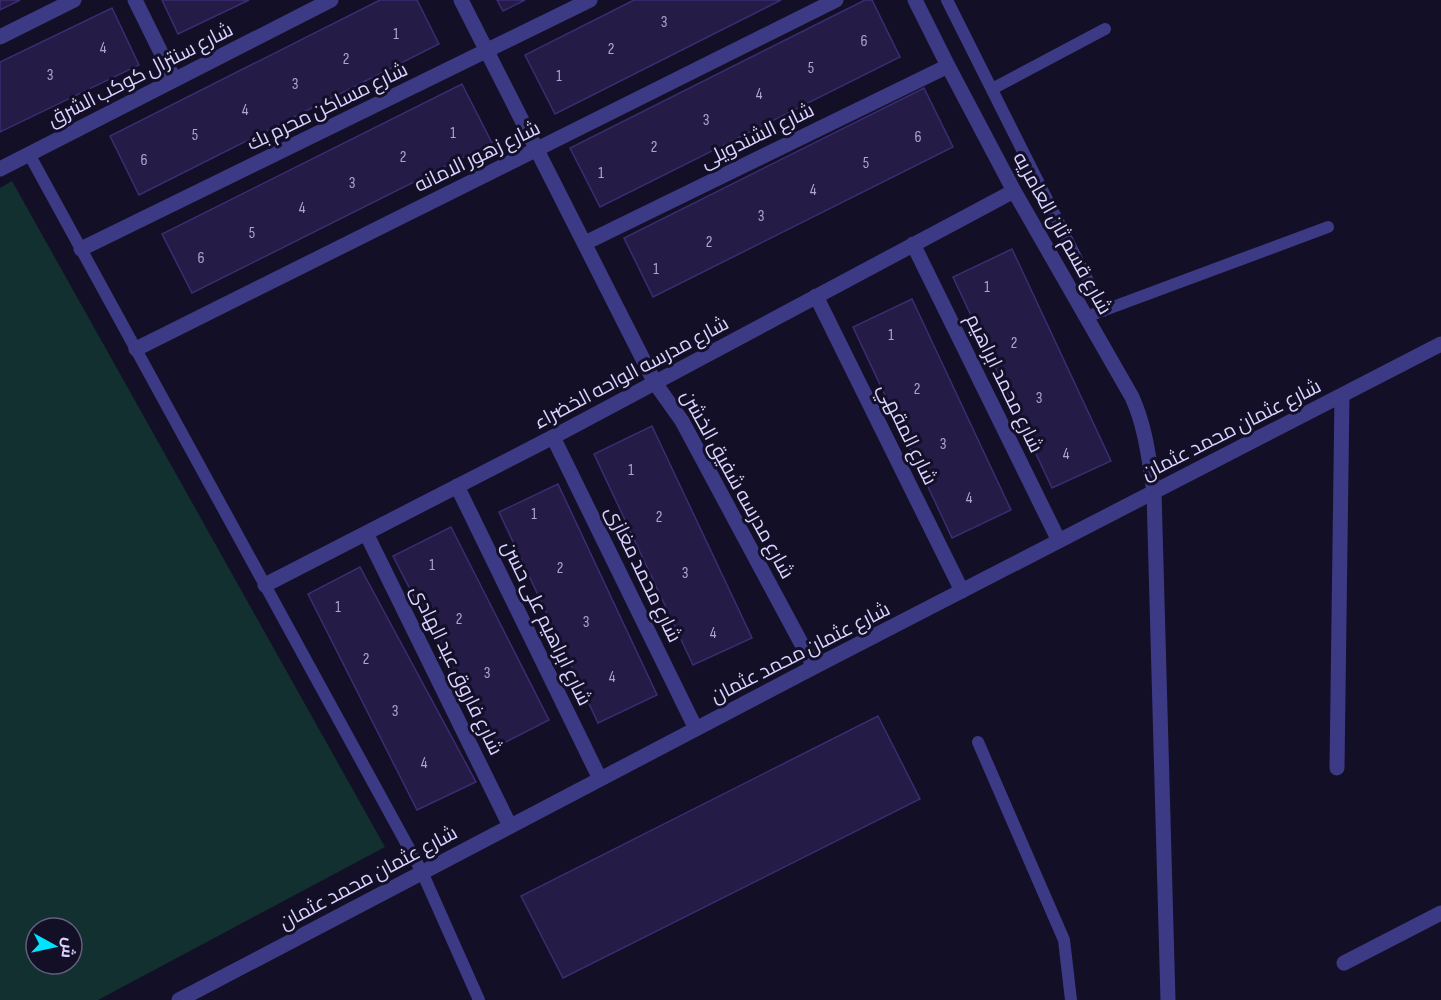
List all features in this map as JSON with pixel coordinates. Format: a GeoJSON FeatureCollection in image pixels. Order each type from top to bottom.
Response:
{"type":"FeatureCollection","features":[{"type":"Feature","properties":{"kind":"street"},"geometry":{"type":"LineString","coordinates":[[0,37],[74,0]]}},
{"type":"Feature","properties":{"kind":"street"},"geometry":{"type":"LineString","coordinates":[[135,0],[174,79]]}},
{"type":"Feature","properties":{"kind":"street","name":"شارع سنترال كوكب الشرق"},"geometry":{"type":"LineString","coordinates":[[0,169],[331,0]]}},
{"type":"Feature","properties":{"kind":"street","name":"شارع مدرسه شفيق الخشن"},"geometry":{"type":"LineString","coordinates":[[461,0],[655,383],[682,421],[814,668]]}},
{"type":"Feature","properties":{"kind":"street","name":"شارع مساكن محرم بك"},"geometry":{"type":"LineString","coordinates":[[81,249],[590,0]]}},
{"type":"Feature","properties":{"kind":"street","name":"شارع زهور الامانه"},"geometry":{"type":"LineString","coordinates":[[136,349],[836,0]]}},
{"type":"Feature","properties":{"kind":"street","name":"شارع قسم ثان العامريه"},"geometry":{"type":"LineString","coordinates":[[915,0],[1014,191],[1132,397],[1146,440],[1154,492],[1168,1000]]}},
{"type":"Feature","properties":{"kind":"street","name":"شارع الشندويلى"},"geometry":{"type":"LineString","coordinates":[[585,243],[948,66]]}},
{"type":"Feature","properties":{"kind":"street","name":"شارع مدرسه الواحه الخضراء"},"geometry":{"type":"LineString","coordinates":[[265,585],[553,437],[1014,191]]}},
{"type":"Feature","properties":{"kind":"street","name":"شارع محمد ابراهيم"},"geometry":{"type":"LineString","coordinates":[[913,244],[1059,541]]}},
{"type":"Feature","properties":{"kind":"street","name":"شارع المقهي"},"geometry":{"type":"LineString","coordinates":[[816,296],[962,591]]}},
{"type":"Feature","properties":{"kind":"street","name":"شارع عثمان محمد عثمان"},"geometry":{"type":"LineString","coordinates":[[179,1000],[696,729],[1441,344]]}},
{"type":"Feature","properties":{"kind":"street"},"geometry":{"type":"LineString","coordinates":[[1337,768],[1342,395]]}},
{"type":"Feature","properties":{"kind":"street","name":"شارع محمد مغازى"},"geometry":{"type":"LineString","coordinates":[[553,437],[696,729]]}},
{"type":"Feature","properties":{"kind":"street","name":"شارع ابراهيم على حسن"},"geometry":{"type":"LineString","coordinates":[[457,486],[600,779]]}},
{"type":"Feature","properties":{"kind":"street","name":"شارع فاروق عبد الهادى"},"geometry":{"type":"LineString","coordinates":[[366,532],[510,826]]}},
{"type":"Feature","properties":{"kind":"street"},"geometry":{"type":"LineString","coordinates":[[1344,963],[1441,913]]}},
{"type":"Feature","properties":{"kind":"lane"},"geometry":{"type":"LineString","coordinates":[[947,0],[1103,311]]}},
{"type":"Feature","properties":{"kind":"lane"},"geometry":{"type":"LineString","coordinates":[[992,89],[1105,29]]}},
{"type":"Feature","properties":{"kind":"lane"},"geometry":{"type":"LineString","coordinates":[[29,154],[422,872],[479,1000]]}},
{"type":"Feature","properties":{"kind":"lane"},"geometry":{"type":"LineString","coordinates":[[1086,317],[1328,227]]}},
{"type":"Feature","properties":{"kind":"lane"},"geometry":{"type":"LineString","coordinates":[[978,742],[1064,940],[1071,1000]]}},
{"type":"Feature","properties":{"kind":"green space"},"geometry":{"type":"Polygon","coordinates":[[[12,181],[385,847],[98,1000],[0,1000],[0,188],[12,181]]]}},
{"type":"Feature","properties":{"kind":"building"},"geometry":{"type":"Polygon","coordinates":[[[0,0],[20,0],[0,10],[0,0]]]}},
{"type":"Feature","properties":{"kind":"building"},"geometry":{"type":"Polygon","coordinates":[[[162,0],[249,0],[178,34],[162,0]]]}},
{"type":"Feature","properties":{"kind":"building"},"geometry":{"type":"Polygon","coordinates":[[[380,0],[417,0],[439,44],[139,195],[110,136],[380,0]]]}},
{"type":"Feature","properties":{"kind":"building"},"geometry":{"type":"Polygon","coordinates":[[[497,0],[525,0],[503,11],[497,0]]]}},
{"type":"Feature","properties":{"kind":"building"},"geometry":{"type":"Polygon","coordinates":[[[634,0],[781,0],[555,114],[525,55],[634,0]]]}},
{"type":"Feature","properties":{"kind":"building"},"geometry":{"type":"Polygon","coordinates":[[[865,0],[872,0],[900,57],[600,207],[570,148],[865,0]]]}},
{"type":"Feature","properties":{"kind":"building"},"geometry":{"type":"Polygon","coordinates":[[[112,8],[139,65],[0,132],[0,62],[112,8]]]}},
{"type":"Feature","properties":{"kind":"building"},"geometry":{"type":"Polygon","coordinates":[[[462,84],[492,143],[192,293],[162,234],[462,84]]]}},
{"type":"Feature","properties":{"kind":"building"},"geometry":{"type":"Polygon","coordinates":[[[924,88],[953,147],[653,297],[624,238],[924,88]]]}},
{"type":"Feature","properties":{"kind":"building"},"geometry":{"type":"Polygon","coordinates":[[[1012,249],[1111,461],[1052,488],[953,277],[1012,249]]]}},
{"type":"Feature","properties":{"kind":"building"},"geometry":{"type":"Polygon","coordinates":[[[912,299],[1011,510],[952,538],[853,327],[912,299]]]}},
{"type":"Feature","properties":{"kind":"building"},"geometry":{"type":"Polygon","coordinates":[[[652,426],[752,638],[693,665],[594,454],[652,426]]]}},
{"type":"Feature","properties":{"kind":"building"},"geometry":{"type":"Polygon","coordinates":[[[558,484],[657,695],[598,723],[499,512],[558,484]]]}},
{"type":"Feature","properties":{"kind":"building"},"geometry":{"type":"Polygon","coordinates":[[[451,527],[549,720],[492,749],[393,556],[451,527]]]}},
{"type":"Feature","properties":{"kind":"building"},"geometry":{"type":"Polygon","coordinates":[[[360,567],[476,782],[417,810],[308,594],[360,567]]]}},
{"type":"Feature","properties":{"kind":"building"},"geometry":{"type":"Polygon","coordinates":[[[878,716],[920,799],[563,978],[521,896],[878,716]]]}}]}
